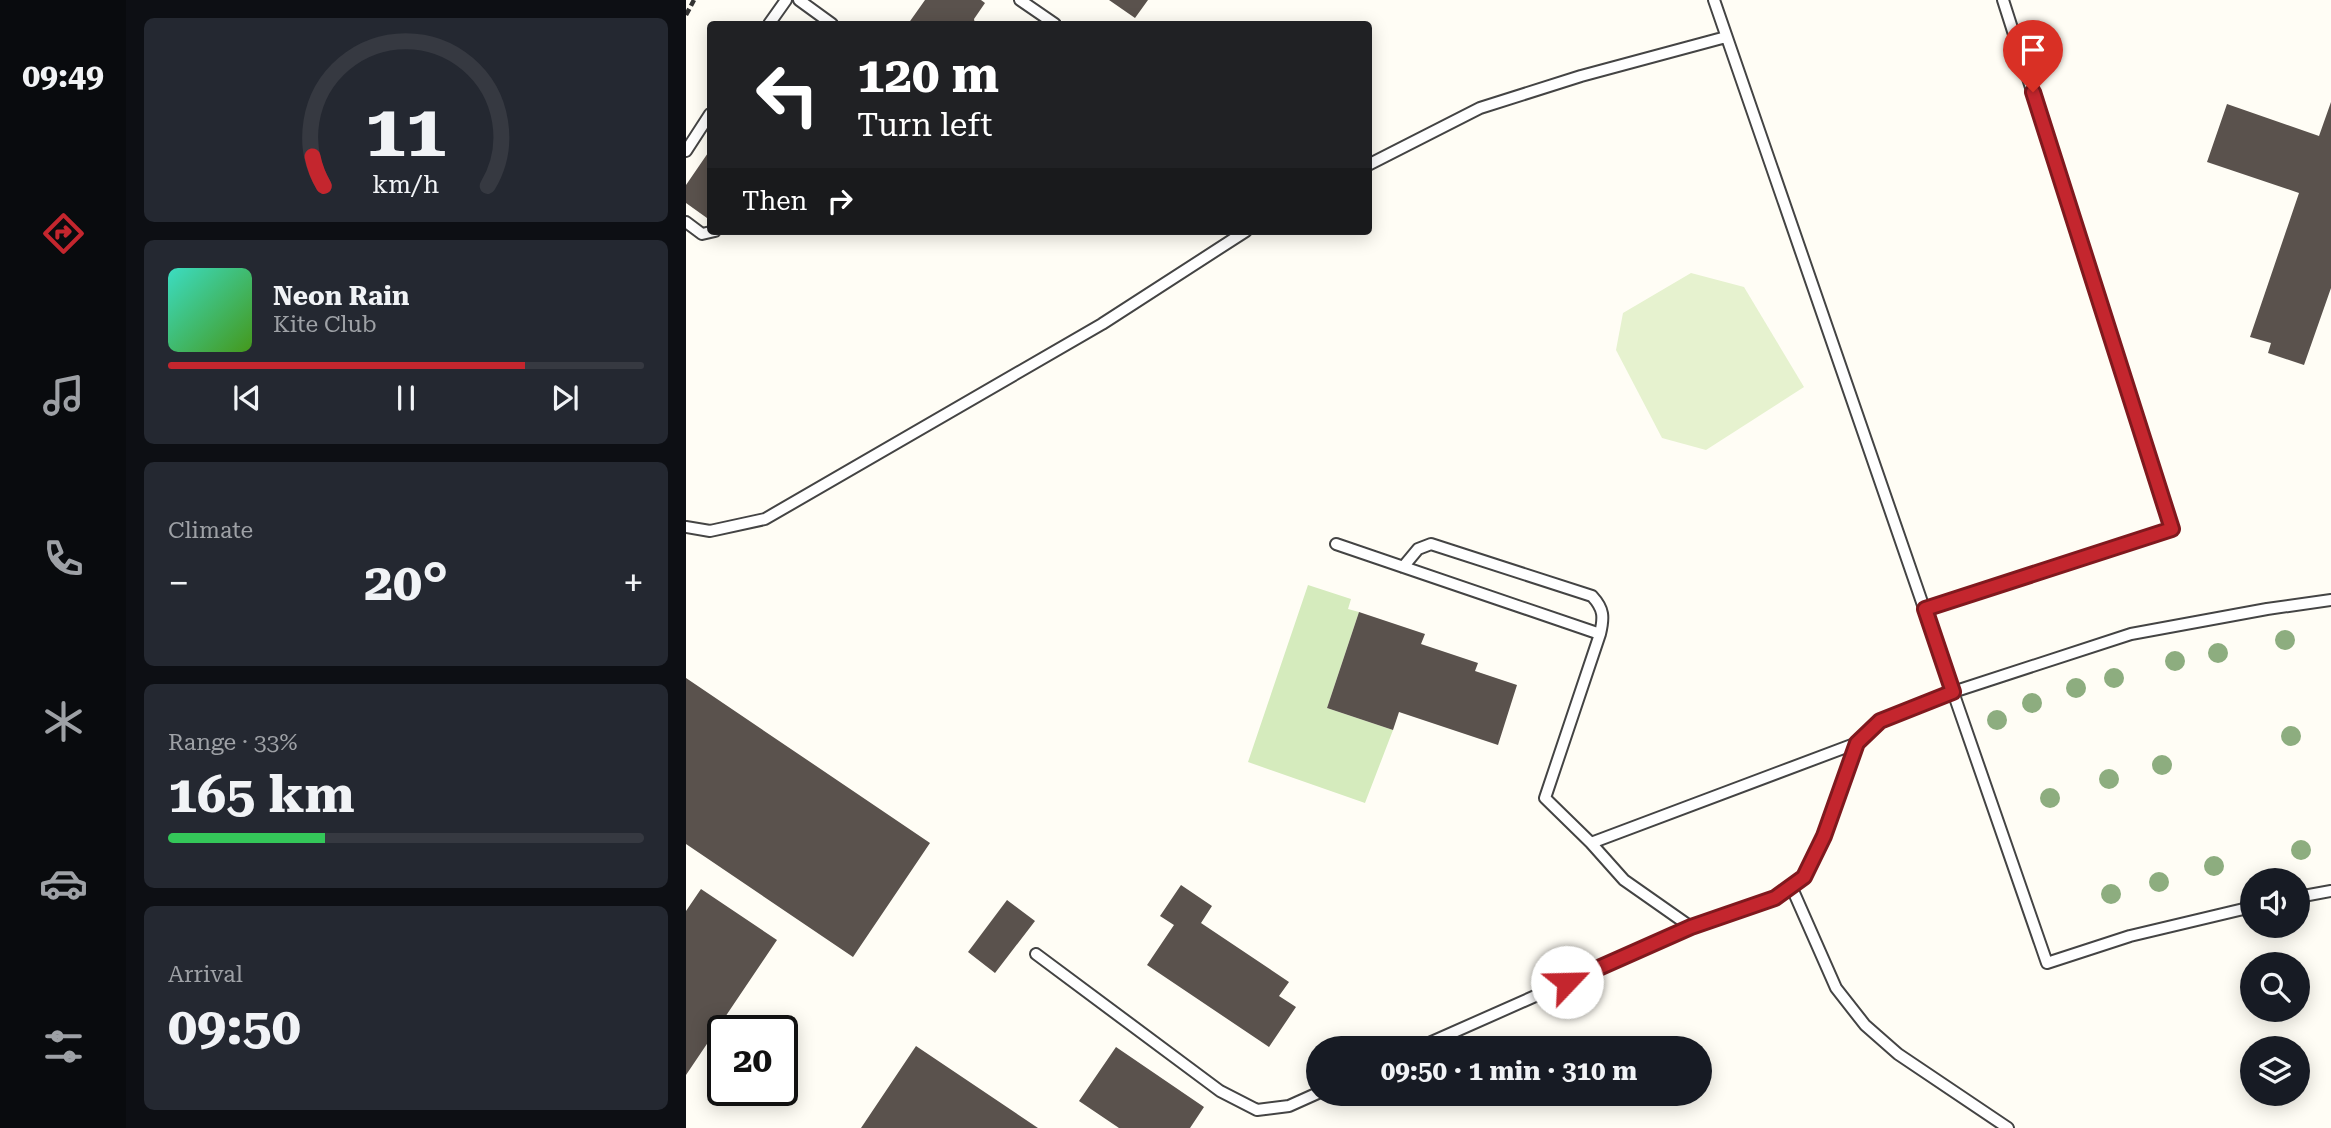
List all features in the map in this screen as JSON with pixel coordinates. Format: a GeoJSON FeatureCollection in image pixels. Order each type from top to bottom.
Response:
{"type":"FeatureCollection","features":[{"type":"Feature","properties":{"kind":"lane"},"geometry":{"type":"LineString","coordinates":[[771,21],[786,0]]}},
{"type":"Feature","properties":{"kind":"lane"},"geometry":{"type":"LineString","coordinates":[[799,0],[828,21]]}},
{"type":"Feature","properties":{"kind":"lane"},"geometry":{"type":"LineString","coordinates":[[1020,0],[1051,21]]}},
{"type":"Feature","properties":{"kind":"lane"},"geometry":{"type":"LineString","coordinates":[[1714,0],[2047,962],[2130,936],[2240,910]]}},
{"type":"Feature","properties":{"kind":"lane"},"geometry":{"type":"LineString","coordinates":[[1925,609],[2172,529],[2003,0]]}},
{"type":"Feature","properties":{"kind":"lane"},"geometry":{"type":"LineString","coordinates":[[1372,163],[1480,108],[1581,76],[1726,37]]}},
{"type":"Feature","properties":{"kind":"lane"},"geometry":{"type":"LineString","coordinates":[[686,151],[707,119]]}},
{"type":"Feature","properties":{"kind":"lane"},"geometry":{"type":"LineString","coordinates":[[686,222],[702,234],[707,234]]}},
{"type":"Feature","properties":{"kind":"lane"},"geometry":{"type":"LineString","coordinates":[[686,527],[710,531],[765,519],[1102,324],[1240,235]]}},
{"type":"Feature","properties":{"kind":"lane"},"geometry":{"type":"LineString","coordinates":[[1336,544],[1600,634]]}},
{"type":"Feature","properties":{"kind":"lane"},"geometry":{"type":"LineString","coordinates":[[1403,567],[1418,549],[1432,544],[1592,596],[1601,606],[1604,618],[1600,634],[1545,798],[1624,880],[1691,927]]}},
{"type":"Feature","properties":{"kind":"lane"},"geometry":{"type":"LineString","coordinates":[[1591,843],[1857,743],[1880,721],[1953,692],[2131,634],[2331,600]]}},
{"type":"Feature","properties":{"kind":"lane"},"geometry":{"type":"LineString","coordinates":[[1445,1036],[1691,927],[1775,898],[1804,877],[1824,836],[1857,743]]}},
{"type":"Feature","properties":{"kind":"lane"},"geometry":{"type":"LineString","coordinates":[[1791,886],[1836,988],[1865,1025],[1898,1054],[2008,1128]]}},
{"type":"Feature","properties":{"kind":"lane"},"geometry":{"type":"LineString","coordinates":[[2310,895],[2331,891]]}},
{"type":"Feature","properties":{"kind":"lane"},"geometry":{"type":"LineString","coordinates":[[1036,954],[1220,1091],[1257,1110],[1289,1105],[1306,1098]]}},
{"type":"Feature","properties":{"kind":"path"},"geometry":{"type":"LineString","coordinates":[[686,15],[694,0]]}},
{"type":"Feature","properties":{"kind":"green space"},"geometry":{"type":"Polygon","coordinates":[[[1691,273],[1744,287],[1804,387],[1706,450],[1662,438],[1616,350],[1623,313],[1691,273]]]}},
{"type":"Feature","properties":{"kind":"green space"},"geometry":{"type":"Polygon","coordinates":[[[1308,585],[1351,599],[1348,609],[1359,612],[1327,708],[1393,730],[1365,803],[1248,762],[1308,585]]]}},
{"type":"Feature","properties":{"kind":"building"},"geometry":{"type":"Polygon","coordinates":[[[925,0],[981,0],[985,3],[974,21],[910,21],[925,0]]]}},
{"type":"Feature","properties":{"kind":"building"},"geometry":{"type":"Polygon","coordinates":[[[1109,0],[1148,0],[1135,18],[1109,0]]]}},
{"type":"Feature","properties":{"kind":"building"},"geometry":{"type":"Polygon","coordinates":[[[2331,102],[2331,288],[2304,365],[2268,353],[2271,343],[2250,337],[2299,193],[2207,162],[2227,104],[2319,136],[2331,102]]]}},
{"type":"Feature","properties":{"kind":"building"},"geometry":{"type":"Polygon","coordinates":[[[707,154],[707,218],[686,203],[686,185],[707,154]]]}},
{"type":"Feature","properties":{"kind":"building"},"geometry":{"type":"Polygon","coordinates":[[[1359,612],[1425,634],[1421,644],[1478,663],[1475,671],[1517,685],[1498,745],[1399,712],[1393,730],[1327,708],[1359,612]]]}},
{"type":"Feature","properties":{"kind":"building"},"geometry":{"type":"Polygon","coordinates":[[[686,678],[930,843],[853,957],[686,844],[686,678]]]}},
{"type":"Feature","properties":{"kind":"building"},"geometry":{"type":"Polygon","coordinates":[[[1181,885],[1212,906],[1201,923],[1289,982],[1279,996],[1296,1007],[1269,1047],[1147,965],[1174,925],[1160,916],[1181,885]]]}},
{"type":"Feature","properties":{"kind":"building"},"geometry":{"type":"Polygon","coordinates":[[[701,889],[777,940],[726,1015],[707,1015],[707,1044],[686,1075],[686,911],[701,889]]]}},
{"type":"Feature","properties":{"kind":"building"},"geometry":{"type":"Polygon","coordinates":[[[1007,900],[1035,921],[995,973],[968,952],[1007,900]]]}},
{"type":"Feature","properties":{"kind":"building"},"geometry":{"type":"Polygon","coordinates":[[[916,1046],[1038,1128],[861,1128],[916,1046]]]}},
{"type":"Feature","properties":{"kind":"building"},"geometry":{"type":"Polygon","coordinates":[[[1116,1047],[1204,1107],[1190,1128],[1119,1128],[1079,1101],[1116,1047]]]}},
{"type":"Feature","properties":{"kind":"route"},"geometry":{"type":"LineString","coordinates":[[1567,982],[1691,927],[1775,898],[1804,877],[1824,836],[1857,743],[1880,721],[1953,692],[1925,609],[2172,529],[2033,92]]}}]}
